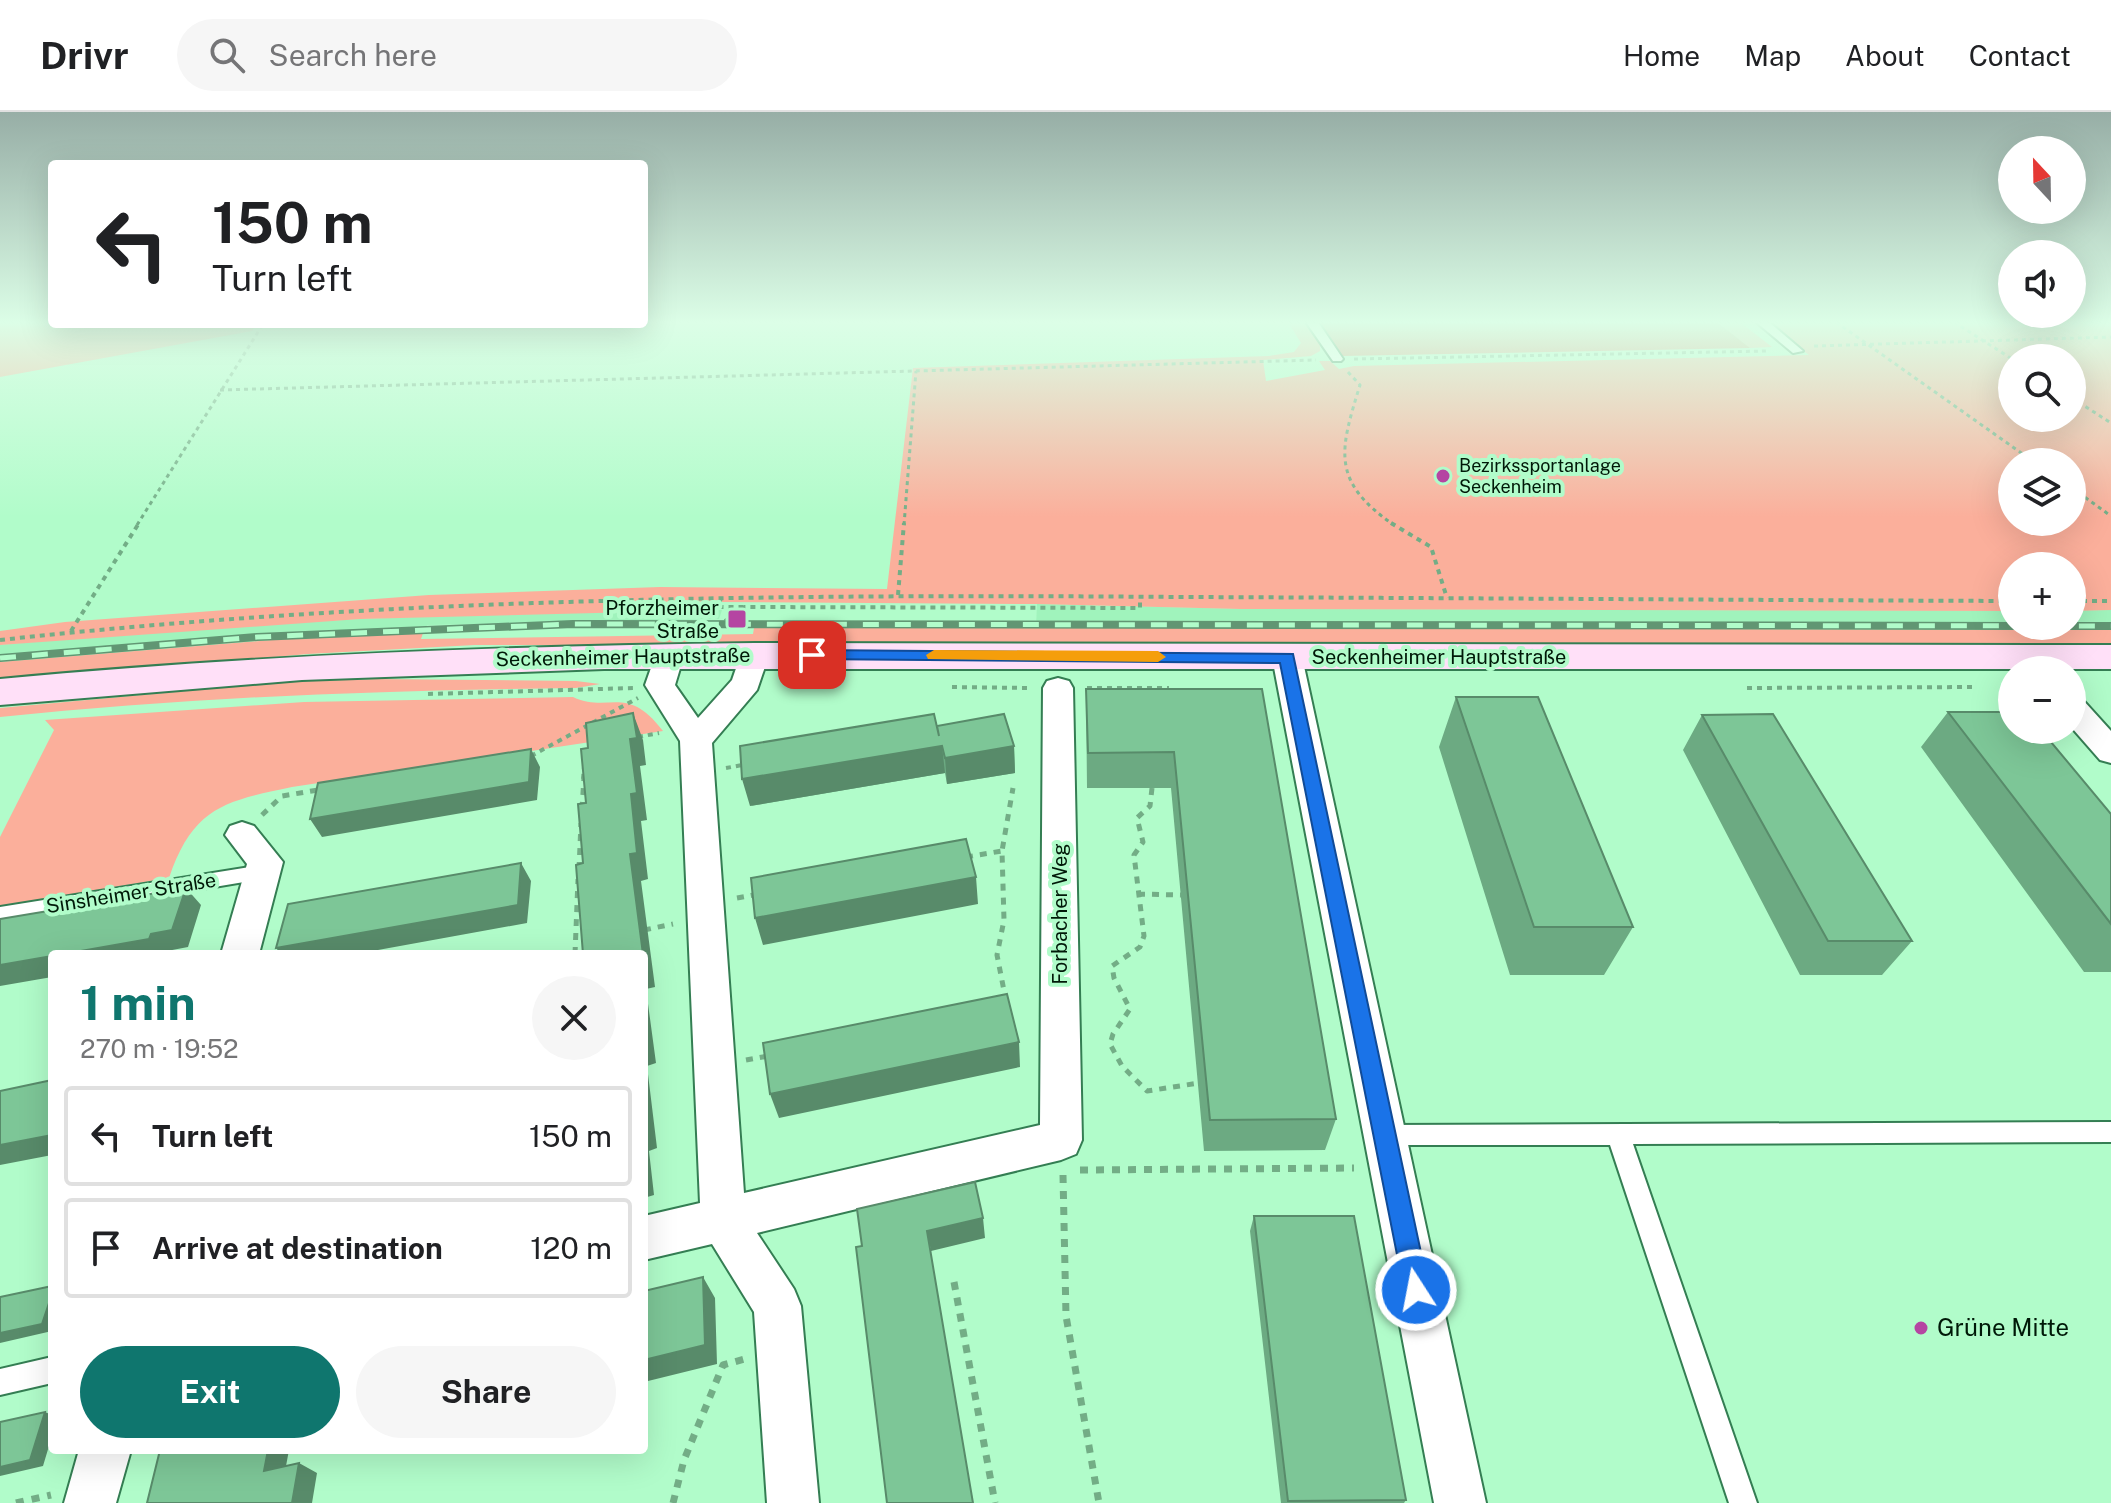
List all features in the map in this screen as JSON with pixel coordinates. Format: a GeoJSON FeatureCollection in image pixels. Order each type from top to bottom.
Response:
{"type":"FeatureCollection","features":[{"type":"Feature","properties":{"kind":"main road","name":"Seckenheimer Hauptstraße"},"geometry":{"type":"LineString","coordinates":[[0,692],[294,666],[443,659],[664,670],[754,655],[1998,663]]}},
{"type":"Feature","properties":{"kind":"main road","name":"Seckenheimer Hauptstraße"},"geometry":{"type":"LineString","coordinates":[[2086,659],[2111,657]]}},
{"type":"Feature","properties":{"kind":"street"},"geometry":{"type":"LineString","coordinates":[[694,747],[746,683],[754,655]]}},
{"type":"Feature","properties":{"kind":"street"},"geometry":{"type":"LineString","coordinates":[[1287,657],[1460,1503]]}},
{"type":"Feature","properties":{"kind":"street"},"geometry":{"type":"LineString","coordinates":[[664,670],[694,747],[723,1220],[777,1306],[793,1503]]}},
{"type":"Feature","properties":{"kind":"street","name":"Forbacher Weg"},"geometry":{"type":"LineString","coordinates":[[723,1220],[1061,1140],[1058,688]]}},
{"type":"Feature","properties":{"kind":"street"},"geometry":{"type":"LineString","coordinates":[[2086,723],[2111,752]]}},
{"type":"Feature","properties":{"kind":"street"},"geometry":{"type":"LineString","coordinates":[[241,950],[265,862],[242,835]]}},
{"type":"Feature","properties":{"kind":"street"},"geometry":{"type":"LineString","coordinates":[[648,1237],[723,1220]]}},
{"type":"Feature","properties":{"kind":"street"},"geometry":{"type":"LineString","coordinates":[[90,1503],[104,1454]]}},
{"type":"Feature","properties":{"kind":"lane","name":"Sinsheimer Straße"},"geometry":{"type":"LineString","coordinates":[[0,915],[262,872]]}},
{"type":"Feature","properties":{"kind":"lane"},"geometry":{"type":"LineString","coordinates":[[1388,1151],[1618,1134],[2111,1132]]}},
{"type":"Feature","properties":{"kind":"lane"},"geometry":{"type":"LineString","coordinates":[[1618,1134],[1743,1503]]}},
{"type":"Feature","properties":{"kind":"lane"},"geometry":{"type":"LineString","coordinates":[[0,1382],[48,1371]]}},
{"type":"Feature","properties":{"kind":"path"},"geometry":{"type":"LineString","coordinates":[[70,631],[222,387]]}},
{"type":"Feature","properties":{"kind":"path"},"geometry":{"type":"LineString","coordinates":[[220,390],[333,387]]}},
{"type":"Feature","properties":{"kind":"path"},"geometry":{"type":"LineString","coordinates":[[898,595],[915,387]]}},
{"type":"Feature","properties":{"kind":"path"},"geometry":{"type":"LineString","coordinates":[[1359,387],[1343,450],[1347,472],[1371,505],[1396,528],[1431,547],[1447,598]]}},
{"type":"Feature","properties":{"kind":"path"},"geometry":{"type":"LineString","coordinates":[[1926,387],[2014,448]]}},
{"type":"Feature","properties":{"kind":"path"},"geometry":{"type":"LineString","coordinates":[[2086,407],[2111,423]]}},
{"type":"Feature","properties":{"kind":"path"},"geometry":{"type":"LineString","coordinates":[[2086,498],[2111,516]]}},
{"type":"Feature","properties":{"kind":"path"},"geometry":{"type":"LineString","coordinates":[[0,640],[70,631],[389,608],[721,598],[898,595],[1998,601]]}},
{"type":"Feature","properties":{"kind":"path"},"geometry":{"type":"LineString","coordinates":[[721,598],[718,607],[744,607]]}},
{"type":"Feature","properties":{"kind":"path"},"geometry":{"type":"LineString","coordinates":[[762,607],[1140,608],[1140,598]]}},
{"type":"Feature","properties":{"kind":"path"},"geometry":{"type":"LineString","coordinates":[[2086,601],[2111,601]]}},
{"type":"Feature","properties":{"kind":"path"},"geometry":{"type":"LineString","coordinates":[[418,694],[589,691],[664,670]]}},
{"type":"Feature","properties":{"kind":"path"},"geometry":{"type":"LineString","coordinates":[[524,757],[539,754],[664,670]]}},
{"type":"Feature","properties":{"kind":"path"},"geometry":{"type":"LineString","coordinates":[[1732,688],[1986,686]]}},
{"type":"Feature","properties":{"kind":"path"},"geometry":{"type":"LineString","coordinates":[[937,687],[1183,687]]}},
{"type":"Feature","properties":{"kind":"path"},"geometry":{"type":"LineString","coordinates":[[629,739],[694,747],[758,762]]}},
{"type":"Feature","properties":{"kind":"path"},"geometry":{"type":"LineString","coordinates":[[575,950],[584,763]]}},
{"type":"Feature","properties":{"kind":"path"},"geometry":{"type":"LineString","coordinates":[[242,835],[282,796],[327,788]]}},
{"type":"Feature","properties":{"kind":"path"},"geometry":{"type":"LineString","coordinates":[[1007,1007],[997,955],[1004,920],[1002,851],[1013,788]]}},
{"type":"Feature","properties":{"kind":"path"},"geometry":{"type":"LineString","coordinates":[[1152,788],[1152,802],[1147,812],[1137,818],[1143,842],[1134,855],[1144,936],[1140,947],[1112,966],[1113,979],[1125,994],[1130,1009],[1110,1037],[1112,1051],[1147,1091],[1166,1090],[1187,1081],[1199,1083]]}},
{"type":"Feature","properties":{"kind":"path"},"geometry":{"type":"LineString","coordinates":[[955,859],[1002,851]]}},
{"type":"Feature","properties":{"kind":"path"},"geometry":{"type":"LineString","coordinates":[[633,932],[767,893]]}},
{"type":"Feature","properties":{"kind":"path"},"geometry":{"type":"LineString","coordinates":[[1138,894],[1181,895]]}},
{"type":"Feature","properties":{"kind":"path"},"geometry":{"type":"LineString","coordinates":[[575,945],[590,942]]}},
{"type":"Feature","properties":{"kind":"path"},"geometry":{"type":"LineString","coordinates":[[714,1067],[776,1054]]}},
{"type":"Feature","properties":{"kind":"path"},"geometry":{"type":"LineString","coordinates":[[1099,1503],[1066,1316],[1062,1171],[1388,1151]]}},
{"type":"Feature","properties":{"kind":"path"},"geometry":{"type":"LineString","coordinates":[[954,1282],[995,1503]]}},
{"type":"Feature","properties":{"kind":"path"},"geometry":{"type":"LineString","coordinates":[[673,1503],[684,1460],[723,1365],[781,1349]]}},
{"type":"Feature","properties":{"kind":"shaded area","name":"Bezirkssportanlage Seckenheim"},"geometry":{"type":"Polygon","coordinates":[[[911,387],[1998,387],[1998,432],[2086,432],[2086,387],[2111,387],[2111,610],[2086,611],[2086,552],[1998,552],[1998,611],[1241,609],[715,602],[713,610],[360,619],[0,645],[0,631],[65,622],[429,595],[660,587],[887,589],[911,387]]]}},
{"type":"Feature","properties":{"kind":"shaded area"},"geometry":{"type":"Polygon","coordinates":[[[1037,604],[1241,609],[1998,611],[1998,629],[1036,628],[1037,604]]]}},
{"type":"Feature","properties":{"kind":"shaded area"},"geometry":{"type":"Polygon","coordinates":[[[722,610],[719,619],[427,625],[423,633],[296,638],[0,662],[0,645],[171,630],[574,611],[722,610]]]}},
{"type":"Feature","properties":{"kind":"shaded area"},"geometry":{"type":"Polygon","coordinates":[[[2111,610],[2111,629],[2086,629],[2086,611],[2111,610]]]}},
{"type":"Feature","properties":{"kind":"shaded area"},"geometry":{"type":"Polygon","coordinates":[[[754,628],[1998,630],[1998,640],[2086,640],[2086,630],[2111,630],[2111,643],[475,645],[308,654],[0,681],[0,662],[296,638],[423,633],[421,639],[753,634],[754,628]]]}},
{"type":"Feature","properties":{"kind":"shaded area"},"geometry":{"type":"Polygon","coordinates":[[[376,679],[576,681],[600,684],[576,688],[216,700],[0,717],[0,708],[283,682],[376,679]]]}},
{"type":"Feature","properties":{"kind":"shaded area"},"geometry":{"type":"Polygon","coordinates":[[[573,697],[597,703],[618,702],[639,708],[663,731],[292,787],[248,797],[214,811],[201,822],[178,854],[169,878],[0,906],[0,837],[54,730],[45,720],[304,702],[573,697]]]}},
{"type":"Feature","properties":{"kind":"building"},"geometry":{"type":"Polygon","coordinates":[[[1086,689],[1262,689],[1336,1119],[1210,1120],[1174,752],[1088,753],[1086,689]]]}},
{"type":"Feature","properties":{"kind":"building"},"geometry":{"type":"Polygon","coordinates":[[[1456,697],[1538,697],[1633,927],[1534,927],[1456,697]]]}},
{"type":"Feature","properties":{"kind":"building"},"geometry":{"type":"Polygon","coordinates":[[[1948,712],[1998,712],[1998,744],[2053,744],[2111,814],[2111,924],[1948,712]]]}},
{"type":"Feature","properties":{"kind":"building"},"geometry":{"type":"Polygon","coordinates":[[[633,713],[637,738],[630,739],[637,793],[631,794],[637,853],[630,854],[642,950],[583,950],[576,865],[583,863],[578,804],[586,803],[581,749],[588,748],[586,723],[633,713]]]}},
{"type":"Feature","properties":{"kind":"building"},"geometry":{"type":"Polygon","coordinates":[[[934,714],[939,736],[937,726],[1004,714],[1014,746],[945,758],[942,746],[742,779],[740,746],[934,714]]]}},
{"type":"Feature","properties":{"kind":"building"},"geometry":{"type":"Polygon","coordinates":[[[1773,714],[1912,941],[1828,941],[1702,715],[1773,714]]]}},
{"type":"Feature","properties":{"kind":"building"},"geometry":{"type":"Polygon","coordinates":[[[531,749],[529,782],[310,819],[318,783],[531,749]]]}},
{"type":"Feature","properties":{"kind":"building"},"geometry":{"type":"Polygon","coordinates":[[[966,839],[976,877],[755,918],[751,878],[966,839]]]}},
{"type":"Feature","properties":{"kind":"building"},"geometry":{"type":"Polygon","coordinates":[[[521,863],[518,905],[276,948],[288,904],[521,863]]]}},
{"type":"Feature","properties":{"kind":"building"},"geometry":{"type":"Polygon","coordinates":[[[186,888],[172,930],[151,934],[149,939],[87,950],[48,950],[48,957],[0,965],[0,919],[186,888]]]}},
{"type":"Feature","properties":{"kind":"building"},"geometry":{"type":"Polygon","coordinates":[[[1007,994],[1019,1042],[770,1094],[763,1043],[1007,994]]]}},
{"type":"Feature","properties":{"kind":"building"},"geometry":{"type":"Polygon","coordinates":[[[48,1081],[48,1136],[0,1145],[0,1091],[48,1081]]]}},
{"type":"Feature","properties":{"kind":"building"},"geometry":{"type":"Polygon","coordinates":[[[975,1182],[983,1218],[927,1231],[973,1503],[887,1503],[856,1247],[862,1246],[857,1209],[975,1182]]]}},
{"type":"Feature","properties":{"kind":"building"},"geometry":{"type":"Polygon","coordinates":[[[1254,1216],[1354,1216],[1406,1500],[1288,1501],[1254,1216]]]}},
{"type":"Feature","properties":{"kind":"building"},"geometry":{"type":"Polygon","coordinates":[[[703,1277],[705,1345],[648,1359],[648,1290],[703,1277]]]}},
{"type":"Feature","properties":{"kind":"building"},"geometry":{"type":"Polygon","coordinates":[[[48,1287],[48,1306],[42,1324],[0,1333],[0,1297],[48,1287]]]}},
{"type":"Feature","properties":{"kind":"building"},"geometry":{"type":"Polygon","coordinates":[[[45,1412],[30,1460],[0,1467],[0,1422],[45,1412]]]}},
{"type":"Feature","properties":{"kind":"building"},"geometry":{"type":"Polygon","coordinates":[[[159,1454],[267,1454],[264,1471],[299,1463],[292,1503],[147,1503],[159,1454]]]}},
{"type":"Feature","properties":{"kind":"railway"},"geometry":{"type":"LineString","coordinates":[[0,658],[257,637],[573,624],[2111,626]]}},
{"type":"Feature","properties":{"kind":"slow traffic"},"geometry":{"type":"LineString","coordinates":[[934,655],[1158,657]]}},
{"type":"Feature","properties":{"kind":"place","name":"Bezirkssportanlage Seckenheim"},"geometry":{"type":"Point","coordinates":[1443,476]}},
{"type":"Feature","properties":{"kind":"place","name":"Pforzheimer Straße"},"geometry":{"type":"Point","coordinates":[737,619]}},
{"type":"Feature","properties":{"kind":"place","name":"Grüne Mitte"},"geometry":{"type":"Point","coordinates":[1921,1328]}},
{"type":"Feature","properties":{"kind":"route"},"geometry":{"type":"LineString","coordinates":[[812,655],[1287,657],[1416,1290]]}}]}
